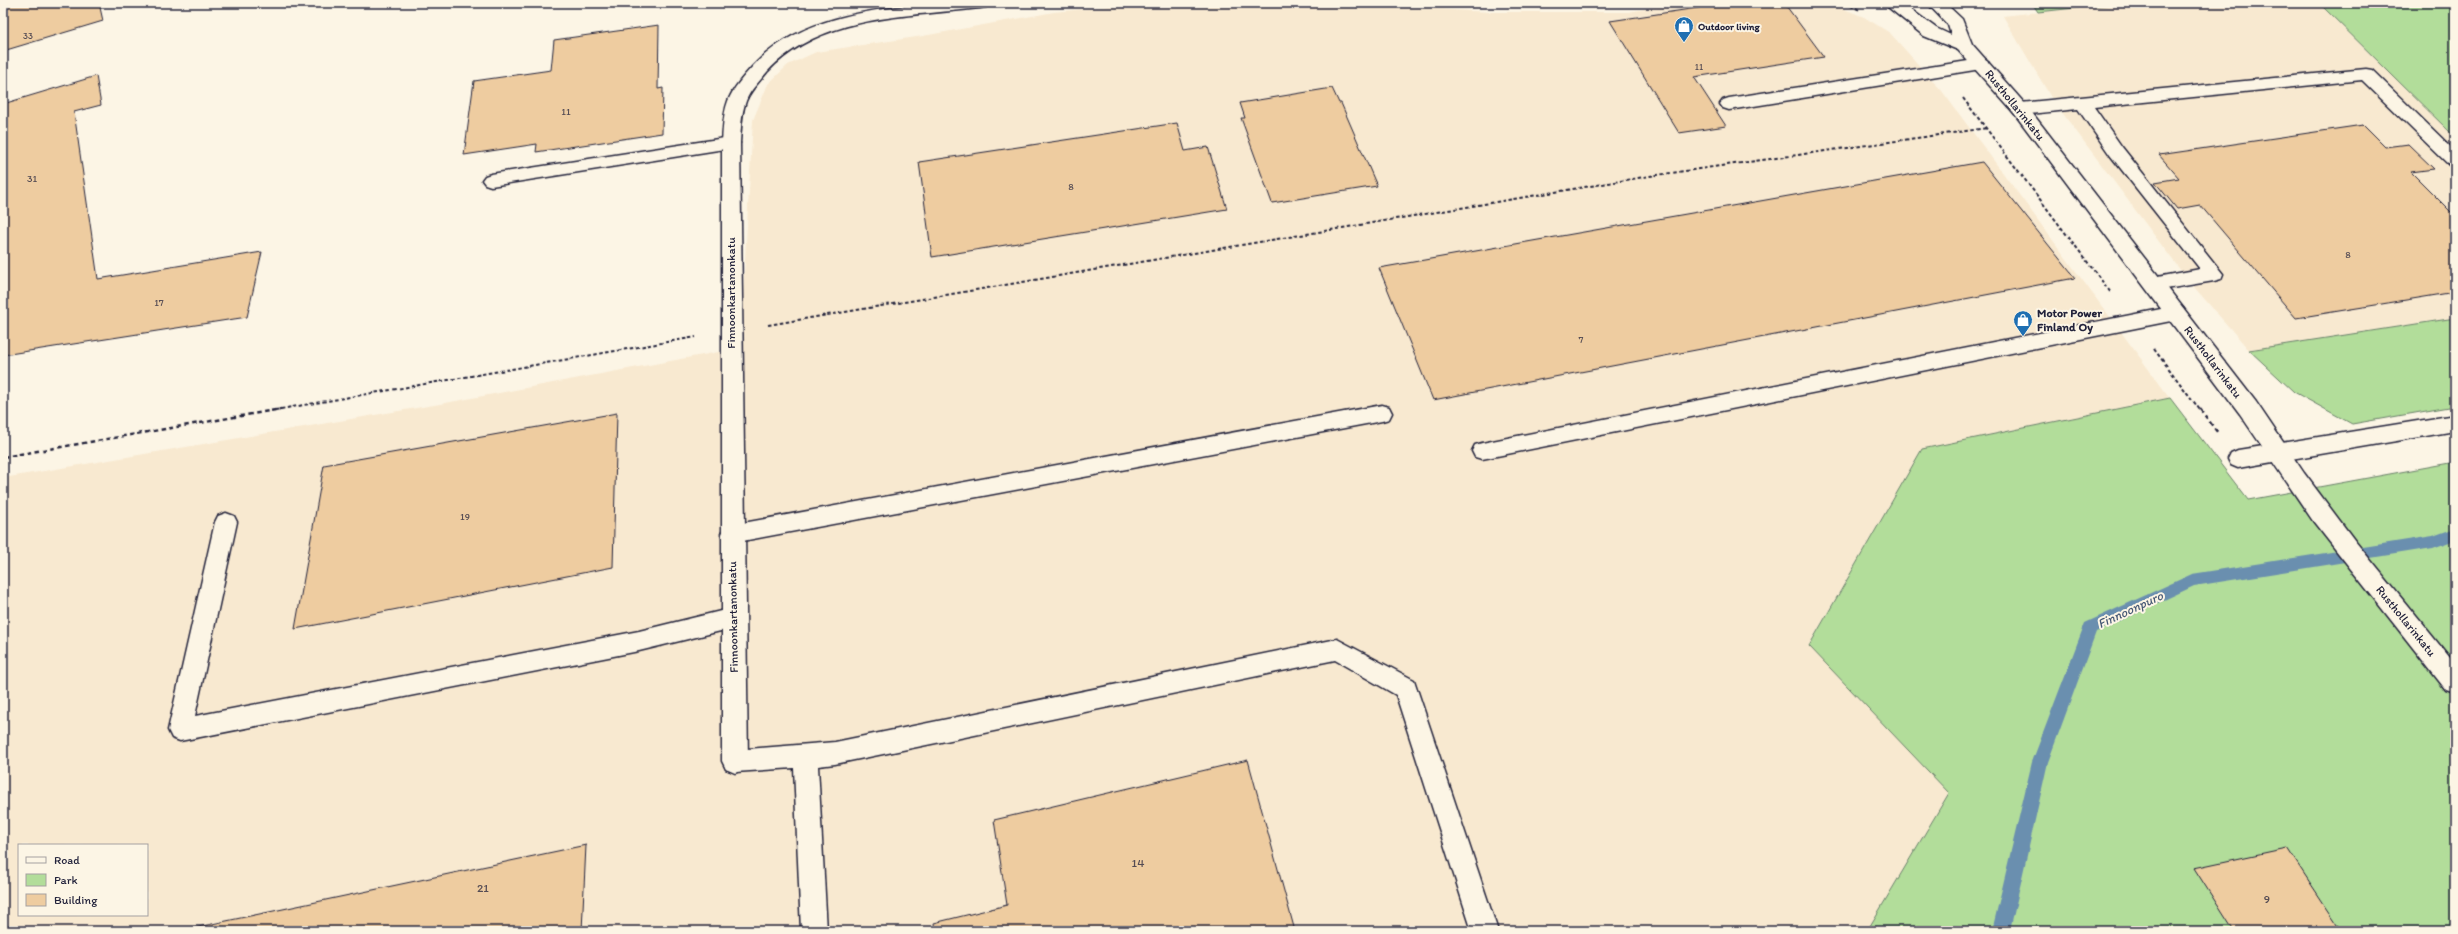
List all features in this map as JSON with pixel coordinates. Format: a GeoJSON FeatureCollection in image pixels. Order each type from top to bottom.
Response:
{"type":"FeatureCollection","features":[{"type":"Feature","properties":{"kind":"street","name":"Finnoonkartanonkatu"},"geometry":{"type":"LineString","coordinates":[[735,761],[732,534],[731,143],[736,102],[762,65],[777,51],[847,11],[980,3]]}},
{"type":"Feature","properties":{"kind":"street","name":"Rusthollarinkatu"},"geometry":{"type":"LineString","coordinates":[[1891,3],[1930,32],[1964,46]]}},
{"type":"Feature","properties":{"kind":"street","name":"Rusthollarinkatu"},"geometry":{"type":"LineString","coordinates":[[1935,3],[1956,23],[1964,46],[2020,109],[2176,312],[2248,408],[2276,452],[2326,522],[2455,682]]}},
{"type":"Feature","properties":{"kind":"lane"},"geometry":{"type":"LineString","coordinates":[[1730,104],[1940,69],[1981,64]]}},
{"type":"Feature","properties":{"kind":"lane"},"geometry":{"type":"LineString","coordinates":[[2020,109],[2366,74],[2455,161]]}},
{"type":"Feature","properties":{"kind":"lane"},"geometry":{"type":"LineString","coordinates":[[2082,102],[2116,151],[2214,274],[2154,284]]}},
{"type":"Feature","properties":{"kind":"lane"},"geometry":{"type":"LineString","coordinates":[[491,180],[731,143]]}},
{"type":"Feature","properties":{"kind":"lane"},"geometry":{"type":"LineString","coordinates":[[1482,451],[2176,312]]}},
{"type":"Feature","properties":{"kind":"lane"},"geometry":{"type":"LineString","coordinates":[[732,534],[1382,413]]}},
{"type":"Feature","properties":{"kind":"lane"},"geometry":{"type":"LineString","coordinates":[[2238,460],[2276,452],[2455,423]]}},
{"type":"Feature","properties":{"kind":"lane"},"geometry":{"type":"LineString","coordinates":[[226,522],[180,730],[639,640],[733,618]]}},
{"type":"Feature","properties":{"kind":"lane"},"geometry":{"type":"LineString","coordinates":[[735,761],[843,751],[1336,649],[1406,688],[1485,931]]}},
{"type":"Feature","properties":{"kind":"lane"},"geometry":{"type":"LineString","coordinates":[[805,755],[814,931]]}},
{"type":"Feature","properties":{"kind":"path"},"geometry":{"type":"LineString","coordinates":[[1940,69],[1987,128],[2238,460]]}},
{"type":"Feature","properties":{"kind":"path"},"geometry":{"type":"LineString","coordinates":[[3,457],[731,331],[1650,176],[1987,128]]}},
{"type":"Feature","properties":{"kind":"shaded area"},"geometry":{"type":"Polygon","coordinates":[[[1141,3],[1331,3],[1489,12],[1629,12],[1677,3],[1829,3],[1864,17],[1890,33],[1942,91],[2170,398],[1922,449],[1809,645],[1949,793],[1867,931],[3,931],[3,478],[440,404],[740,348],[753,120],[768,84],[788,65],[816,52],[923,36],[1054,12],[1141,3]]]}},
{"type":"Feature","properties":{"kind":"shaded area"},"geometry":{"type":"Polygon","coordinates":[[[2122,3],[2319,3],[2455,137],[2455,318],[2249,350],[2187,279],[2052,99],[2003,16],[2122,3]]]}},
{"type":"Feature","properties":{"kind":"green space"},"geometry":{"type":"Polygon","coordinates":[[[2032,3],[2122,3],[2038,12],[2032,3]]]}},
{"type":"Feature","properties":{"kind":"green space"},"geometry":{"type":"Polygon","coordinates":[[[2319,3],[2455,3],[2455,137],[2319,3]]]}},
{"type":"Feature","properties":{"kind":"green space"},"geometry":{"type":"Polygon","coordinates":[[[2455,318],[2455,406],[2352,424],[2294,392],[2249,350],[2455,318]]]}},
{"type":"Feature","properties":{"kind":"green space"},"geometry":{"type":"Polygon","coordinates":[[[2170,398],[2248,500],[2455,462],[2455,931],[1867,931],[1949,793],[1809,646],[1922,449],[2170,398]]]}},
{"type":"Feature","properties":{"kind":"building"},"geometry":{"type":"Polygon","coordinates":[[[3,3],[99,3],[103,21],[3,51],[3,3]]]}},
{"type":"Feature","properties":{"kind":"building"},"geometry":{"type":"Polygon","coordinates":[[[1731,3],[1784,3],[1824,57],[1694,77],[1726,126],[1679,133],[1610,21],[1731,3]]]}},
{"type":"Feature","properties":{"kind":"building"},"geometry":{"type":"Polygon","coordinates":[[[659,25],[658,89],[663,88],[662,133],[536,152],[537,144],[464,155],[474,81],[551,70],[554,40],[659,25]]]}},
{"type":"Feature","properties":{"kind":"building"},"geometry":{"type":"Polygon","coordinates":[[[96,76],[101,105],[74,112],[98,279],[262,252],[247,317],[3,355],[3,104],[96,76]]]}},
{"type":"Feature","properties":{"kind":"building"},"geometry":{"type":"Polygon","coordinates":[[[1332,88],[1339,103],[1341,103],[1377,186],[1272,203],[1241,118],[1245,118],[1240,103],[1332,88]]]}},
{"type":"Feature","properties":{"kind":"building"},"geometry":{"type":"Polygon","coordinates":[[[1177,123],[1185,151],[1208,147],[1227,209],[932,257],[919,162],[1177,123]]]}},
{"type":"Feature","properties":{"kind":"building"},"geometry":{"type":"Polygon","coordinates":[[[2363,125],[2385,147],[2408,144],[2434,169],[2411,172],[2455,216],[2455,292],[2296,318],[2200,205],[2177,209],[2155,182],[2179,178],[2159,155],[2363,125]]]}},
{"type":"Feature","properties":{"kind":"building"},"geometry":{"type":"Polygon","coordinates":[[[1982,162],[2075,278],[1433,400],[1379,268],[1982,162]]]}},
{"type":"Feature","properties":{"kind":"building"},"geometry":{"type":"Polygon","coordinates":[[[617,413],[613,567],[295,629],[324,465],[617,413]]]}},
{"type":"Feature","properties":{"kind":"building"},"geometry":{"type":"Polygon","coordinates":[[[1248,760],[1295,931],[935,931],[934,923],[1007,905],[994,820],[1248,760]]]}},
{"type":"Feature","properties":{"kind":"building"},"geometry":{"type":"Polygon","coordinates":[[[586,845],[582,931],[179,931],[586,845]]]}},
{"type":"Feature","properties":{"kind":"building"},"geometry":{"type":"Polygon","coordinates":[[[2287,848],[2342,931],[2234,931],[2194,868],[2287,848]]]}},
{"type":"Feature","properties":{"kind":"waterway","name":"Finnoonpuro"},"geometry":{"type":"LineString","coordinates":[[2001,931],[2040,762],[2090,628],[2192,580],[2433,542],[2455,534]]}},
{"type":"Feature","properties":{"kind":"place","name":"Outdoor living"},"geometry":{"type":"Point","coordinates":[1684,43]}},
{"type":"Feature","properties":{"kind":"place","name":"Motor Power Finland Oy"},"geometry":{"type":"Point","coordinates":[2023,337]}}]}
